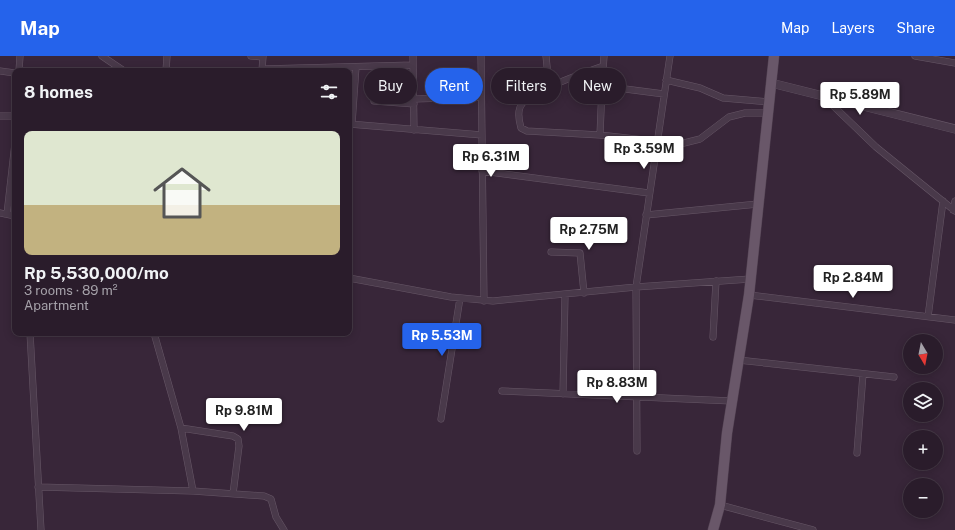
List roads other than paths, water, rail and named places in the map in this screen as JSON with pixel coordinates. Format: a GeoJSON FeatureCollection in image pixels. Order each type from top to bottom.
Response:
{"type":"FeatureCollection","features":[{"type":"Feature","properties":{"kind":"main road"},"geometry":{"type":"LineString","coordinates":[[713,530],[720,505],[726,440],[749,295],[756,240],[758,204],[774,56]]}},
{"type":"Feature","properties":{"kind":"street"},"geometry":{"type":"LineString","coordinates":[[19,68],[20,56]]}},
{"type":"Feature","properties":{"kind":"street"},"geometry":{"type":"LineString","coordinates":[[102,56],[120,68]]}},
{"type":"Feature","properties":{"kind":"street"},"geometry":{"type":"LineString","coordinates":[[166,68],[167,56]]}},
{"type":"Feature","properties":{"kind":"street"},"geometry":{"type":"LineString","coordinates":[[251,56],[263,57],[262,68]]}},
{"type":"Feature","properties":{"kind":"street"},"geometry":{"type":"LineString","coordinates":[[413,56],[413,68]]}},
{"type":"Feature","properties":{"kind":"street"},"geometry":{"type":"LineString","coordinates":[[480,56],[480,68]]}},
{"type":"Feature","properties":{"kind":"street"},"geometry":{"type":"LineString","coordinates":[[546,56],[547,68]]}},
{"type":"Feature","properties":{"kind":"street"},"geometry":{"type":"LineString","coordinates":[[561,83],[603,66],[604,56]]}},
{"type":"Feature","properties":{"kind":"street"},"geometry":{"type":"LineString","coordinates":[[637,451],[638,396],[636,287],[670,56]]}},
{"type":"Feature","properties":{"kind":"street"},"geometry":{"type":"LineString","coordinates":[[915,56],[955,63]]}},
{"type":"Feature","properties":{"kind":"street"},"geometry":{"type":"LineString","coordinates":[[325,68],[413,65]]}},
{"type":"Feature","properties":{"kind":"street"},"geometry":{"type":"LineString","coordinates":[[352,105],[356,67]]}},
{"type":"Feature","properties":{"kind":"street"},"geometry":{"type":"LineString","coordinates":[[0,70],[12,72]]}},
{"type":"Feature","properties":{"kind":"street"},"geometry":{"type":"LineString","coordinates":[[666,80],[700,88],[724,98],[769,102]]}},
{"type":"Feature","properties":{"kind":"street"},"geometry":{"type":"LineString","coordinates":[[771,84],[955,129]]}},
{"type":"Feature","properties":{"kind":"street"},"geometry":{"type":"LineString","coordinates":[[626,89],[664,94]]}},
{"type":"Feature","properties":{"kind":"street"},"geometry":{"type":"LineString","coordinates":[[824,97],[876,147],[954,211]]}},
{"type":"Feature","properties":{"kind":"street"},"geometry":{"type":"LineString","coordinates":[[414,104],[414,130]]}},
{"type":"Feature","properties":{"kind":"street"},"geometry":{"type":"LineString","coordinates":[[481,104],[484,301]]}},
{"type":"Feature","properties":{"kind":"street"},"geometry":{"type":"LineString","coordinates":[[522,104],[519,111],[522,129],[600,135],[680,144],[692,142],[707,135],[730,117],[745,113],[769,113]]}},
{"type":"Feature","properties":{"kind":"street"},"geometry":{"type":"LineString","coordinates":[[600,135],[601,104]]}},
{"type":"Feature","properties":{"kind":"street"},"geometry":{"type":"LineString","coordinates":[[0,116],[12,116]]}},
{"type":"Feature","properties":{"kind":"street"},"geometry":{"type":"LineString","coordinates":[[352,124],[482,135]]}},
{"type":"Feature","properties":{"kind":"street"},"geometry":{"type":"LineString","coordinates":[[7,214],[12,170]]}},
{"type":"Feature","properties":{"kind":"street"},"geometry":{"type":"LineString","coordinates":[[482,171],[650,192]]}},
{"type":"Feature","properties":{"kind":"street"},"geometry":{"type":"LineString","coordinates":[[928,317],[943,201]]}},
{"type":"Feature","properties":{"kind":"street"},"geometry":{"type":"LineString","coordinates":[[954,211],[955,201]]}},
{"type":"Feature","properties":{"kind":"street"},"geometry":{"type":"LineString","coordinates":[[646,215],[758,204]]}},
{"type":"Feature","properties":{"kind":"street"},"geometry":{"type":"LineString","coordinates":[[0,213],[12,215]]}},
{"type":"Feature","properties":{"kind":"street"},"geometry":{"type":"LineString","coordinates":[[551,252],[580,253],[584,293]]}},
{"type":"Feature","properties":{"kind":"street"},"geometry":{"type":"LineString","coordinates":[[352,279],[484,301],[565,295],[636,287],[750,279]]}},
{"type":"Feature","properties":{"kind":"street"},"geometry":{"type":"LineString","coordinates":[[713,337],[716,281]]}},
{"type":"Feature","properties":{"kind":"street"},"geometry":{"type":"LineString","coordinates":[[564,394],[565,295]]}},
{"type":"Feature","properties":{"kind":"street"},"geometry":{"type":"LineString","coordinates":[[749,295],[955,320]]}},
{"type":"Feature","properties":{"kind":"street"},"geometry":{"type":"LineString","coordinates":[[441,419],[460,298]]}},
{"type":"Feature","properties":{"kind":"street"},"geometry":{"type":"LineString","coordinates":[[30,336],[41,530]]}},
{"type":"Feature","properties":{"kind":"street"},"geometry":{"type":"LineString","coordinates":[[155,336],[181,428],[193,491]]}},
{"type":"Feature","properties":{"kind":"street"},"geometry":{"type":"LineString","coordinates":[[738,360],[894,376]]}},
{"type":"Feature","properties":{"kind":"street"},"geometry":{"type":"LineString","coordinates":[[857,453],[863,374]]}},
{"type":"Feature","properties":{"kind":"street"},"geometry":{"type":"LineString","coordinates":[[502,391],[732,401]]}},
{"type":"Feature","properties":{"kind":"street"},"geometry":{"type":"LineString","coordinates":[[181,428],[233,436],[238,439],[239,446],[233,494]]}},
{"type":"Feature","properties":{"kind":"street"},"geometry":{"type":"LineString","coordinates":[[38,487],[193,491],[268,497],[277,519],[284,530]]}},
{"type":"Feature","properties":{"kind":"street"},"geometry":{"type":"LineString","coordinates":[[720,505],[813,530]]}}]}
